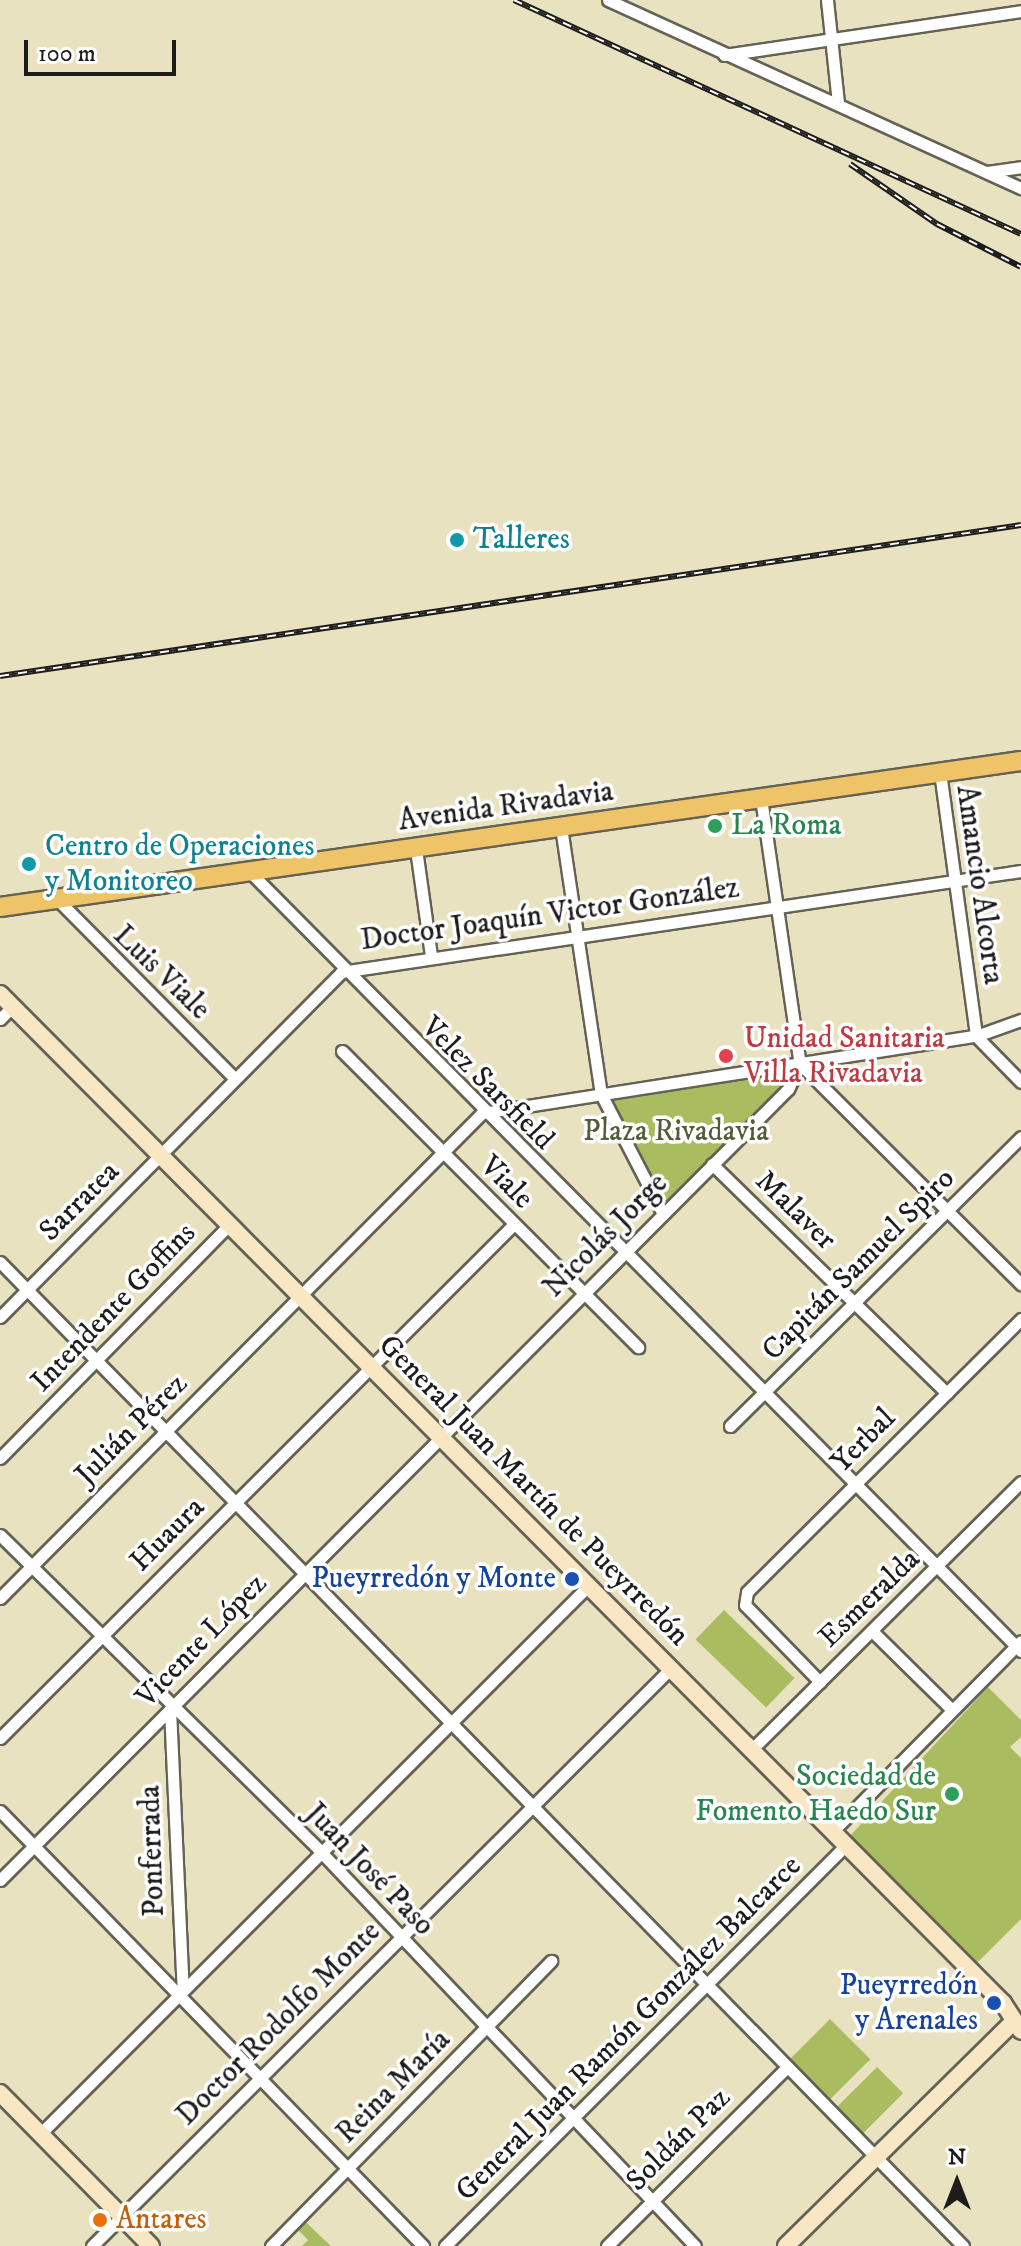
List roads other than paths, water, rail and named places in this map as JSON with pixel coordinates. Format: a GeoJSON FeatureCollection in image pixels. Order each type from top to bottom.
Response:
{"type":"FeatureCollection","features":[{"type":"Feature","properties":{"kind":"main road","name":"Avenida Rivadavia"},"geometry":{"type":"LineString","coordinates":[[0,907],[1021,761]]}},
{"type":"Feature","properties":{"kind":"street"},"geometry":{"type":"LineString","coordinates":[[608,0],[1021,188]]}},
{"type":"Feature","properties":{"kind":"street"},"geometry":{"type":"LineString","coordinates":[[827,0],[838,103]]}},
{"type":"Feature","properties":{"kind":"street"},"geometry":{"type":"LineString","coordinates":[[724,55],[833,36],[1021,11]]}},
{"type":"Feature","properties":{"kind":"street"},"geometry":{"type":"LineString","coordinates":[[987,172],[1021,167]]}},
{"type":"Feature","properties":{"kind":"street","name":"Amancio Alcorta"},"geometry":{"type":"LineString","coordinates":[[940,772],[976,1036]]}},
{"type":"Feature","properties":{"kind":"street"},"geometry":{"type":"LineString","coordinates":[[761,798],[800,1064],[1021,1284]]}},
{"type":"Feature","properties":{"kind":"street"},"geometry":{"type":"LineString","coordinates":[[561,827],[601,1094],[663,1214]]}},
{"type":"Feature","properties":{"kind":"street"},"geometry":{"type":"LineString","coordinates":[[416,849],[431,956]]}},
{"type":"Feature","properties":{"kind":"street","name":"Doctor Joaquín Victor González"},"geometry":{"type":"LineString","coordinates":[[160,1155],[341,972],[431,956],[1021,871]]}},
{"type":"Feature","properties":{"kind":"street","name":"Velez Sarsfield"},"geometry":{"type":"LineString","coordinates":[[250,872],[341,972],[853,1486],[1019,1646]]}},
{"type":"Feature","properties":{"kind":"street","name":"Luis Viale"},"geometry":{"type":"LineString","coordinates":[[57,899],[235,1079]]}},
{"type":"Feature","properties":{"kind":"street","name":"General Juan Martín de Pueyrredón"},"geometry":{"type":"LineString","coordinates":[[0,994],[833,1831],[1017,2026]]}},
{"type":"Feature","properties":{"kind":"street"},"geometry":{"type":"LineString","coordinates":[[0,1019],[12,1007]]}},
{"type":"Feature","properties":{"kind":"street"},"geometry":{"type":"LineString","coordinates":[[482,1113],[976,1036],[1021,1020]]}},
{"type":"Feature","properties":{"kind":"street"},"geometry":{"type":"LineString","coordinates":[[976,1036],[1021,1082]]}},
{"type":"Feature","properties":{"kind":"street","name":"Viale"},"geometry":{"type":"LineString","coordinates":[[342,1051],[638,1347]]}},
{"type":"Feature","properties":{"kind":"street","name":"Nicolás Jorge"},"geometry":{"type":"LineString","coordinates":[[438,1436],[788,1089],[800,1064]]}},
{"type":"Feature","properties":{"kind":"street","name":"Julián Pérez"},"geometry":{"type":"LineString","coordinates":[[0,1598],[482,1113]]}},
{"type":"Feature","properties":{"kind":"street","name":"Capitán Samuel Spiro"},"geometry":{"type":"LineString","coordinates":[[730,1426],[1021,1137]]}},
{"type":"Feature","properties":{"kind":"street","name":"Sarratea"},"geometry":{"type":"LineString","coordinates":[[0,1317],[160,1155]]}},
{"type":"Feature","properties":{"kind":"street","name":"Malaver"},"geometry":{"type":"LineString","coordinates":[[712,1164],[947,1393]]}},
{"type":"Feature","properties":{"kind":"street","name":"Intendente Goffins"},"geometry":{"type":"LineString","coordinates":[[0,1458],[229,1225]]}},
{"type":"Feature","properties":{"kind":"street","name":"Huaura"},"geometry":{"type":"LineString","coordinates":[[0,1738],[368,1365],[513,1225]]}},
{"type":"Feature","properties":{"kind":"street"},"geometry":{"type":"LineString","coordinates":[[0,1262],[455,1720],[786,2068],[963,2246]]}},
{"type":"Feature","properties":{"kind":"street","name":"Yerbal"},"geometry":{"type":"LineString","coordinates":[[820,1682],[744,1598],[1021,1319]]}},
{"type":"Feature","properties":{"kind":"street","name":"Vicente López"},"geometry":{"type":"LineString","coordinates":[[0,1880],[438,1436]]}},
{"type":"Feature","properties":{"kind":"street","name":"Esmeralda"},"geometry":{"type":"LineString","coordinates":[[752,1749],[1021,1482]]}},
{"type":"Feature","properties":{"kind":"street","name":"Juan José Paso"},"geometry":{"type":"LineString","coordinates":[[0,1535],[170,1709],[321,1852],[695,2246]]}},
{"type":"Feature","properties":{"kind":"street"},"geometry":{"type":"LineString","coordinates":[[41,2133],[589,1585]]}},
{"type":"Feature","properties":{"kind":"street"},"geometry":{"type":"LineString","coordinates":[[872,1631],[952,1710]]}},
{"type":"Feature","properties":{"kind":"street"},"geometry":{"type":"LineString","coordinates":[[833,1831],[1019,1646]]}},
{"type":"Feature","properties":{"kind":"street","name":"Doctor Rodolfo Monte"},"geometry":{"type":"LineString","coordinates":[[92,2246],[671,1668]]}},
{"type":"Feature","properties":{"kind":"street","name":"Ponferrada"},"geometry":{"type":"LineString","coordinates":[[170,1709],[183,1991]]}},
{"type":"Feature","properties":{"kind":"street"},"geometry":{"type":"LineString","coordinates":[[0,1811],[183,1991],[423,2246]]}},
{"type":"Feature","properties":{"kind":"street","name":"General Juan Ramón González Balcarce"},"geometry":{"type":"LineString","coordinates":[[445,2246],[846,1845]]}},
{"type":"Feature","properties":{"kind":"street","name":"Reina María"},"geometry":{"type":"LineString","coordinates":[[271,2246],[551,1961]]}},
{"type":"Feature","properties":{"kind":"street"},"geometry":{"type":"LineString","coordinates":[[786,2246],[1017,2026]]}},
{"type":"Feature","properties":{"kind":"street","name":"Soldán Paz"},"geometry":{"type":"LineString","coordinates":[[607,2246],[786,2068]]}},
{"type":"Feature","properties":{"kind":"street"},"geometry":{"type":"LineString","coordinates":[[0,2093],[151,2246]]}},
{"type":"Feature","properties":{"kind":"railway"},"geometry":{"type":"LineString","coordinates":[[514,0],[1021,234]]}},
{"type":"Feature","properties":{"kind":"railway"},"geometry":{"type":"LineString","coordinates":[[850,164],[937,224],[1021,267]]}},
{"type":"Feature","properties":{"kind":"railway"},"geometry":{"type":"LineString","coordinates":[[0,676],[1021,525]]}},
{"type":"Feature","properties":{"kind":"place","name":"Talleres"},"geometry":{"type":"Point","coordinates":[457,540]}},
{"type":"Feature","properties":{"kind":"place","name":"La Roma"},"geometry":{"type":"Point","coordinates":[715,826]}},
{"type":"Feature","properties":{"kind":"place","name":"Centro de Operaciones y Monitoreo"},"geometry":{"type":"Point","coordinates":[29,864]}},
{"type":"Feature","properties":{"kind":"place","name":"Unidad Sanitaria Villa Rivadavia"},"geometry":{"type":"Point","coordinates":[726,1056]}},
{"type":"Feature","properties":{"kind":"place","name":"Pueyrredón y Monte"},"geometry":{"type":"Point","coordinates":[572,1579]}},
{"type":"Feature","properties":{"kind":"place","name":"Sociedad de Fomento Haedo Sur"},"geometry":{"type":"Point","coordinates":[952,1794]}},
{"type":"Feature","properties":{"kind":"place","name":"Pueyrredón y Arenales"},"geometry":{"type":"Point","coordinates":[994,2003]}},
{"type":"Feature","properties":{"kind":"place","name":"Antares"},"geometry":{"type":"Point","coordinates":[100,2220]}},
{"type":"Feature","properties":{"kind":"park label","name":"Plaza Rivadavia"},"geometry":{"type":"Point","coordinates":[676,1132]}}]}
